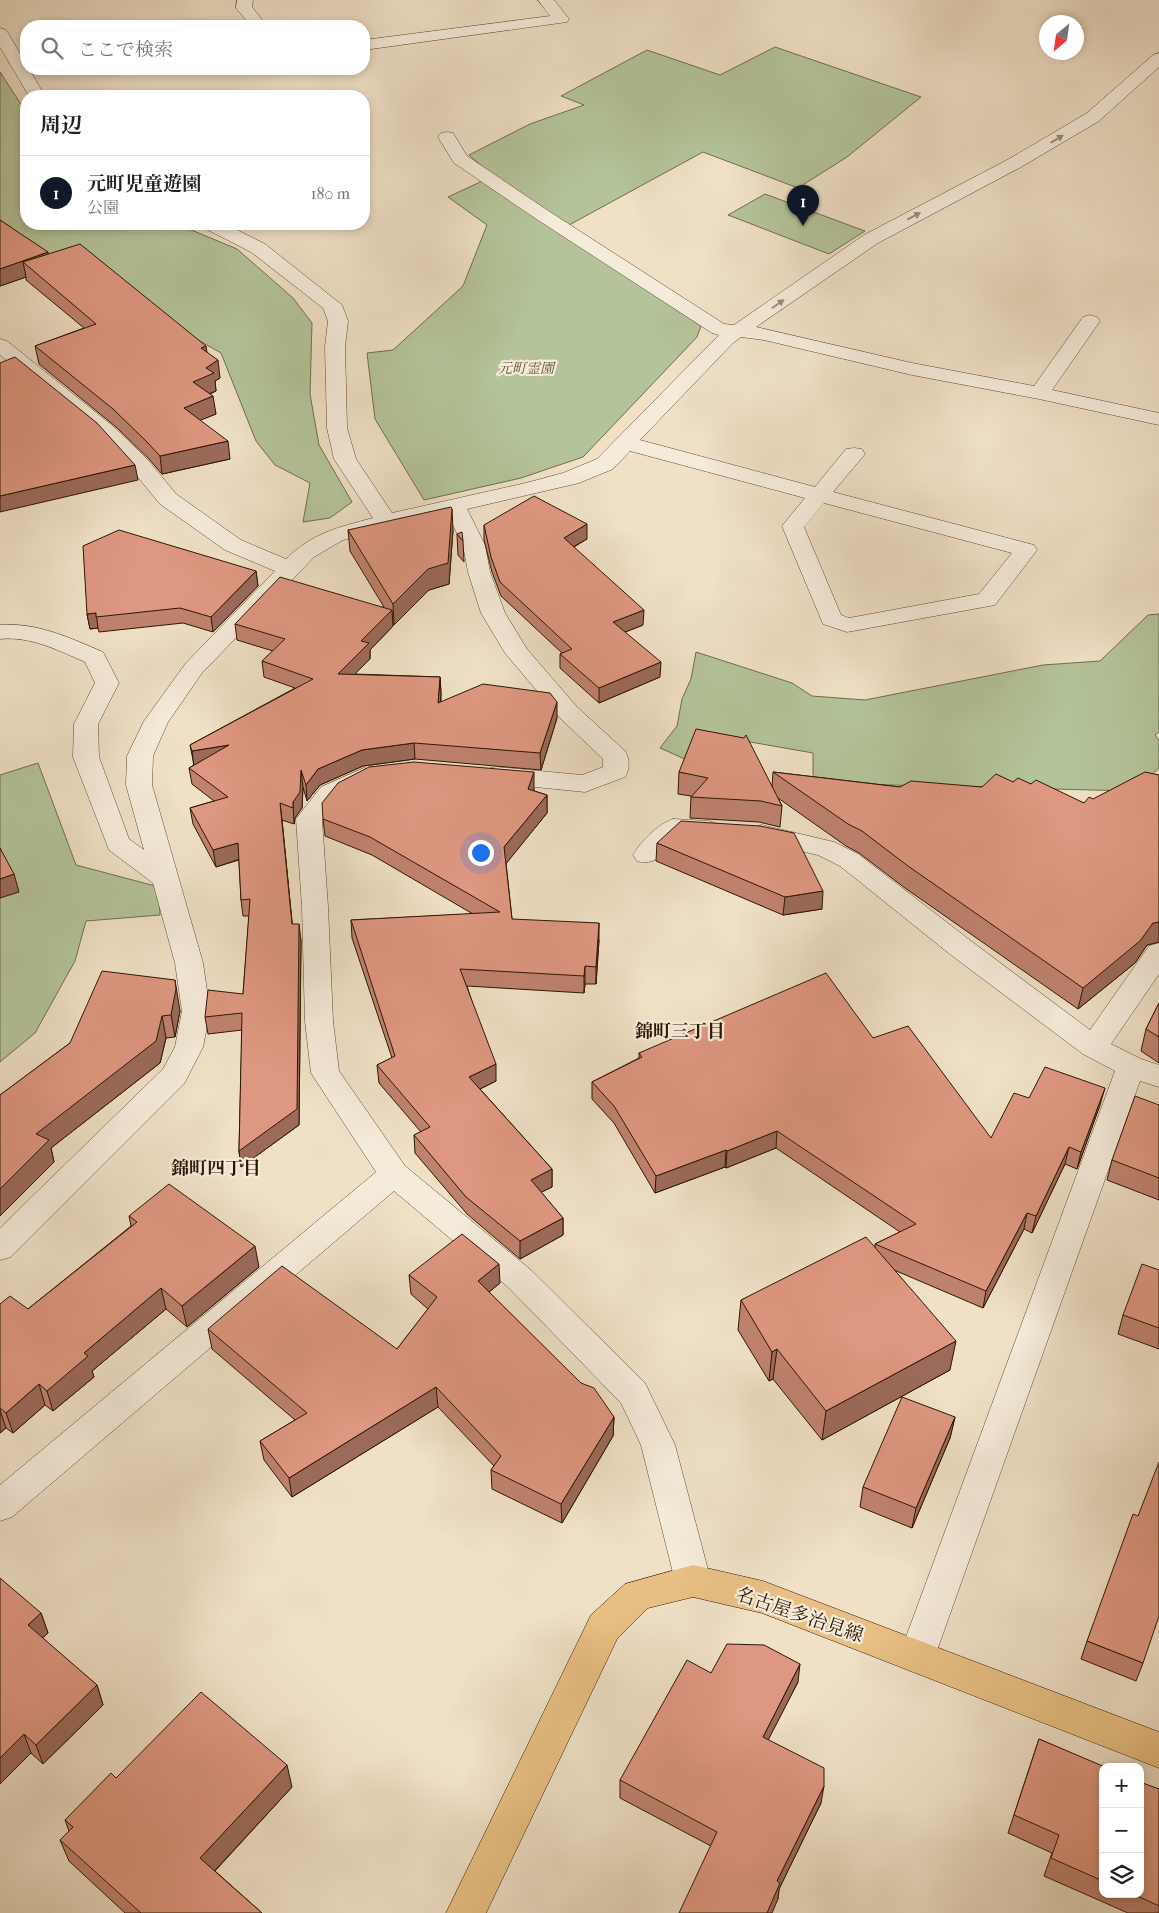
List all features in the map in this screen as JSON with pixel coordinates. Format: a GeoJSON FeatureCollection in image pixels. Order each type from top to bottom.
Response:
{"type":"FeatureCollection","features":[{"type":"Feature","properties":{"kind":"main road","name":"名古屋多治見線"},"geometry":{"type":"LineString","coordinates":[[466,1913],[604,1627],[638,1595],[693,1581],[763,1597],[1159,1750]]}},
{"type":"Feature","properties":{"kind":"street"},"geometry":{"type":"LineString","coordinates":[[245,0],[244,8],[254,20]]}},
{"type":"Feature","properties":{"kind":"street"},"geometry":{"type":"LineString","coordinates":[[370,44],[561,18],[546,0]]}},
{"type":"Feature","properties":{"kind":"street"},"geometry":{"type":"LineString","coordinates":[[0,33],[4,50],[20,72]]}},
{"type":"Feature","properties":{"kind":"street"},"geometry":{"type":"LineString","coordinates":[[0,1248],[174,1076],[189,1047],[196,1011],[189,963],[139,785],[140,756],[156,721],[194,668],[306,552],[335,535],[386,521],[455,507],[571,478],[605,464],[726,338],[871,239],[1015,163],[1092,117],[1154,72],[1159,58]]}},
{"type":"Feature","properties":{"kind":"street"},"geometry":{"type":"LineString","coordinates":[[22,75],[33,90]]}},
{"type":"Feature","properties":{"kind":"street"},"geometry":{"type":"LineString","coordinates":[[447,137],[460,159],[544,216],[719,328],[764,334],[912,369],[1039,393],[1159,419]]}},
{"type":"Feature","properties":{"kind":"street"},"geometry":{"type":"LineString","coordinates":[[223,230],[258,248],[332,305],[338,321],[335,347],[337,428],[345,459],[386,521]]}},
{"type":"Feature","properties":{"kind":"street"},"geometry":{"type":"LineString","coordinates":[[1039,393],[1090,321]]}},
{"type":"Feature","properties":{"kind":"street"},"geometry":{"type":"LineString","coordinates":[[0,345],[108,432],[140,465],[168,499],[232,545],[290,569]]}},
{"type":"Feature","properties":{"kind":"street"},"geometry":{"type":"LineString","coordinates":[[625,443],[819,496],[1026,550],[988,600],[847,625],[831,619],[793,526],[819,496],[854,454]]}},
{"type":"Feature","properties":{"kind":"street"},"geometry":{"type":"LineString","coordinates":[[455,507],[474,545],[479,572],[493,613],[516,653],[568,712],[616,758],[616,771],[585,784],[472,773]]}},
{"type":"Feature","properties":{"kind":"street"},"geometry":{"type":"LineString","coordinates":[[0,632],[12,629],[52,640],[95,658],[107,683],[86,724],[86,757],[118,844],[167,880]]}},
{"type":"Feature","properties":{"kind":"street"},"geometry":{"type":"LineString","coordinates":[[390,772],[364,776],[330,793],[309,819],[315,906],[319,1021],[325,1073],[394,1174],[520,1279],[633,1393],[658,1445],[693,1581]]}},
{"type":"Feature","properties":{"kind":"street"},"geometry":{"type":"LineString","coordinates":[[646,855],[673,828],[759,833],[826,848],[849,860],[961,948],[1093,1047],[1145,1072],[917,1656]]}},
{"type":"Feature","properties":{"kind":"street"},"geometry":{"type":"LineString","coordinates":[[1093,1047],[1159,953]]}},
{"type":"Feature","properties":{"kind":"street"},"geometry":{"type":"LineString","coordinates":[[0,1506],[394,1174]]}},
{"type":"Feature","properties":{"kind":"green space","name":"元町霊園"},"geometry":{"type":"Polygon","coordinates":[[[775,47],[921,97],[847,157],[798,188],[703,152],[558,231],[701,326],[697,337],[583,457],[521,478],[424,500],[375,419],[367,353],[393,350],[463,286],[487,225],[448,197],[493,176],[469,155],[530,124],[584,105],[561,96],[647,50],[720,75],[775,47]]]}},
{"type":"Feature","properties":{"kind":"green space"},"geometry":{"type":"Polygon","coordinates":[[[0,72],[20,103],[20,230],[191,230],[237,249],[293,298],[312,323],[310,394],[319,445],[352,502],[330,518],[303,522],[310,483],[275,465],[256,441],[221,353],[118,295],[38,270],[0,228],[0,72]]]}},
{"type":"Feature","properties":{"kind":"green space"},"geometry":{"type":"Polygon","coordinates":[[[765,194],[865,231],[829,254],[728,215],[765,194]]]}},
{"type":"Feature","properties":{"kind":"green space"},"geometry":{"type":"Polygon","coordinates":[[[1159,614],[1159,732],[1155,735],[1159,741],[1159,768],[1133,791],[813,783],[813,753],[716,736],[687,760],[660,748],[677,726],[682,699],[691,679],[696,652],[792,683],[812,696],[865,700],[1043,665],[1100,661],[1148,615],[1159,614]]]}},
{"type":"Feature","properties":{"kind":"green space"},"geometry":{"type":"Polygon","coordinates":[[[38,763],[76,865],[159,887],[160,915],[86,921],[75,961],[35,1033],[0,1062],[0,775],[38,763]]]}},
{"type":"Feature","properties":{"kind":"building"},"geometry":{"type":"Polygon","coordinates":[[[0,220],[48,252],[0,269],[0,220]]]}},
{"type":"Feature","properties":{"kind":"building"},"geometry":{"type":"Polygon","coordinates":[[[80,244],[206,346],[201,348],[218,360],[206,368],[214,373],[193,382],[213,396],[184,408],[228,441],[160,456],[113,409],[35,346],[96,324],[23,262],[80,244]]]}},
{"type":"Feature","properties":{"kind":"building"},"geometry":{"type":"Polygon","coordinates":[[[15,357],[97,423],[135,465],[0,496],[0,363],[15,357]]]}},
{"type":"Feature","properties":{"kind":"building"},"geometry":{"type":"Polygon","coordinates":[[[534,496],[587,524],[564,538],[644,610],[613,622],[661,662],[599,688],[560,654],[572,649],[500,582],[491,557],[484,525],[534,496]]]}},
{"type":"Feature","properties":{"kind":"building"},"geometry":{"type":"Polygon","coordinates":[[[451,507],[448,563],[428,569],[393,604],[348,530],[451,507]]]}},
{"type":"Feature","properties":{"kind":"building"},"geometry":{"type":"Polygon","coordinates":[[[119,530],[256,571],[211,617],[180,608],[96,617],[96,613],[87,614],[83,546],[119,530]]]}},
{"type":"Feature","properties":{"kind":"building"},"geometry":{"type":"Polygon","coordinates":[[[462,532],[463,541],[457,534],[462,532]]]}},
{"type":"Feature","properties":{"kind":"building"},"geometry":{"type":"Polygon","coordinates":[[[280,577],[392,610],[361,641],[369,643],[338,674],[440,677],[438,703],[483,684],[550,693],[557,702],[540,753],[414,743],[362,750],[318,769],[306,785],[301,770],[300,792],[293,802],[293,808],[280,803],[292,924],[299,924],[297,1109],[239,1151],[242,1013],[205,1017],[208,990],[243,994],[250,899],[241,900],[238,843],[213,850],[190,808],[228,797],[189,768],[229,745],[192,751],[190,745],[313,679],[262,661],[285,639],[235,624],[280,577]]]}},
{"type":"Feature","properties":{"kind":"building"},"geometry":{"type":"Polygon","coordinates":[[[696,729],[744,738],[746,735],[782,806],[761,801],[691,797],[708,778],[679,772],[696,729]]]}},
{"type":"Feature","properties":{"kind":"building"},"geometry":{"type":"Polygon","coordinates":[[[414,762],[534,772],[528,789],[547,795],[504,847],[512,919],[599,923],[596,967],[585,966],[584,976],[460,969],[496,1064],[469,1077],[552,1169],[531,1180],[563,1218],[520,1241],[466,1197],[414,1135],[430,1127],[377,1065],[395,1056],[351,920],[500,912],[370,837],[323,819],[322,803],[338,783],[369,767],[414,762]]]}},
{"type":"Feature","properties":{"kind":"building"},"geometry":{"type":"Polygon","coordinates":[[[773,772],[900,787],[911,781],[982,787],[996,774],[1013,782],[1018,778],[1031,784],[1036,780],[1084,803],[1089,797],[1093,799],[1145,772],[1159,775],[1159,922],[1153,923],[1140,941],[1083,988],[908,866],[862,831],[848,824],[773,772]]]}},
{"type":"Feature","properties":{"kind":"building"},"geometry":{"type":"Polygon","coordinates":[[[681,821],[760,826],[794,833],[823,891],[785,897],[657,843],[681,821]]]}},
{"type":"Feature","properties":{"kind":"building"},"geometry":{"type":"Polygon","coordinates":[[[0,848],[14,874],[0,879],[0,848]]]}},
{"type":"Feature","properties":{"kind":"building"},"geometry":{"type":"Polygon","coordinates":[[[102,971],[175,980],[176,989],[171,1015],[162,1016],[156,1041],[36,1134],[49,1140],[0,1189],[0,1095],[70,1043],[102,971]]]}},
{"type":"Feature","properties":{"kind":"building"},"geometry":{"type":"Polygon","coordinates":[[[826,973],[873,1038],[908,1026],[991,1138],[1014,1093],[1029,1098],[1045,1067],[1105,1088],[1081,1152],[1069,1147],[1036,1216],[1027,1213],[986,1291],[875,1244],[916,1224],[777,1131],[656,1176],[614,1106],[592,1082],[642,1057],[639,1053],[826,973]]]}},
{"type":"Feature","properties":{"kind":"building"},"geometry":{"type":"Polygon","coordinates":[[[1159,1003],[1159,1037],[1146,1029],[1159,1003]]]}},
{"type":"Feature","properties":{"kind":"building"},"geometry":{"type":"Polygon","coordinates":[[[1135,1096],[1159,1105],[1159,1178],[1112,1160],[1135,1096]]]}},
{"type":"Feature","properties":{"kind":"building"},"geometry":{"type":"Polygon","coordinates":[[[169,1184],[255,1246],[182,1306],[161,1288],[84,1353],[88,1356],[47,1391],[39,1384],[6,1413],[0,1408],[0,1304],[10,1296],[28,1309],[137,1222],[129,1216],[169,1184]]]}},
{"type":"Feature","properties":{"kind":"building"},"geometry":{"type":"Polygon","coordinates":[[[462,1234],[499,1264],[478,1281],[581,1383],[594,1388],[614,1417],[561,1504],[491,1470],[501,1456],[436,1387],[289,1478],[260,1441],[307,1413],[208,1329],[282,1266],[397,1349],[437,1297],[409,1275],[462,1234]]]}},
{"type":"Feature","properties":{"kind":"building"},"geometry":{"type":"Polygon","coordinates":[[[866,1237],[956,1341],[826,1411],[777,1349],[772,1352],[741,1300],[866,1237]]]}},
{"type":"Feature","properties":{"kind":"building"},"geometry":{"type":"Polygon","coordinates":[[[1142,1264],[1159,1270],[1159,1328],[1123,1315],[1142,1264]]]}},
{"type":"Feature","properties":{"kind":"building"},"geometry":{"type":"Polygon","coordinates":[[[902,1397],[955,1417],[916,1508],[863,1487],[902,1397]]]}},
{"type":"Feature","properties":{"kind":"building"},"geometry":{"type":"Polygon","coordinates":[[[1159,1462],[1159,1616],[1143,1663],[1087,1641],[1133,1514],[1138,1516],[1159,1462]]]}},
{"type":"Feature","properties":{"kind":"building"},"geometry":{"type":"Polygon","coordinates":[[[0,1578],[41,1613],[28,1625],[97,1685],[36,1745],[24,1734],[0,1758],[0,1578]]]}},
{"type":"Feature","properties":{"kind":"building"},"geometry":{"type":"Polygon","coordinates":[[[727,1644],[764,1645],[800,1664],[763,1737],[824,1768],[824,1786],[777,1881],[780,1883],[767,1913],[679,1913],[717,1832],[620,1780],[687,1660],[711,1673],[727,1644]]]}},
{"type":"Feature","properties":{"kind":"building"},"geometry":{"type":"Polygon","coordinates":[[[201,1692],[287,1765],[200,1858],[262,1913],[141,1913],[60,1840],[73,1827],[65,1820],[111,1773],[116,1778],[201,1692]]]}},
{"type":"Feature","properties":{"kind":"building"},"geometry":{"type":"Polygon","coordinates":[[[1039,1739],[1099,1764],[1099,1879],[1051,1858],[1059,1835],[1014,1815],[1039,1739]]]}},
{"type":"Feature","properties":{"kind":"building"},"geometry":{"type":"Polygon","coordinates":[[[1144,1783],[1159,1789],[1159,1906],[1142,1898],[1144,1898],[1144,1783]]]}},
{"type":"Feature","properties":{"kind":"place","name":"元町児童遊園"},"geometry":{"type":"Point","coordinates":[803,226]}},
{"type":"Feature","properties":{"kind":"district","name":"錦町三丁目"},"geometry":{"type":"Point","coordinates":[680,1031]}},
{"type":"Feature","properties":{"kind":"district","name":"錦町四丁目"},"geometry":{"type":"Point","coordinates":[216,1168]}}]}
